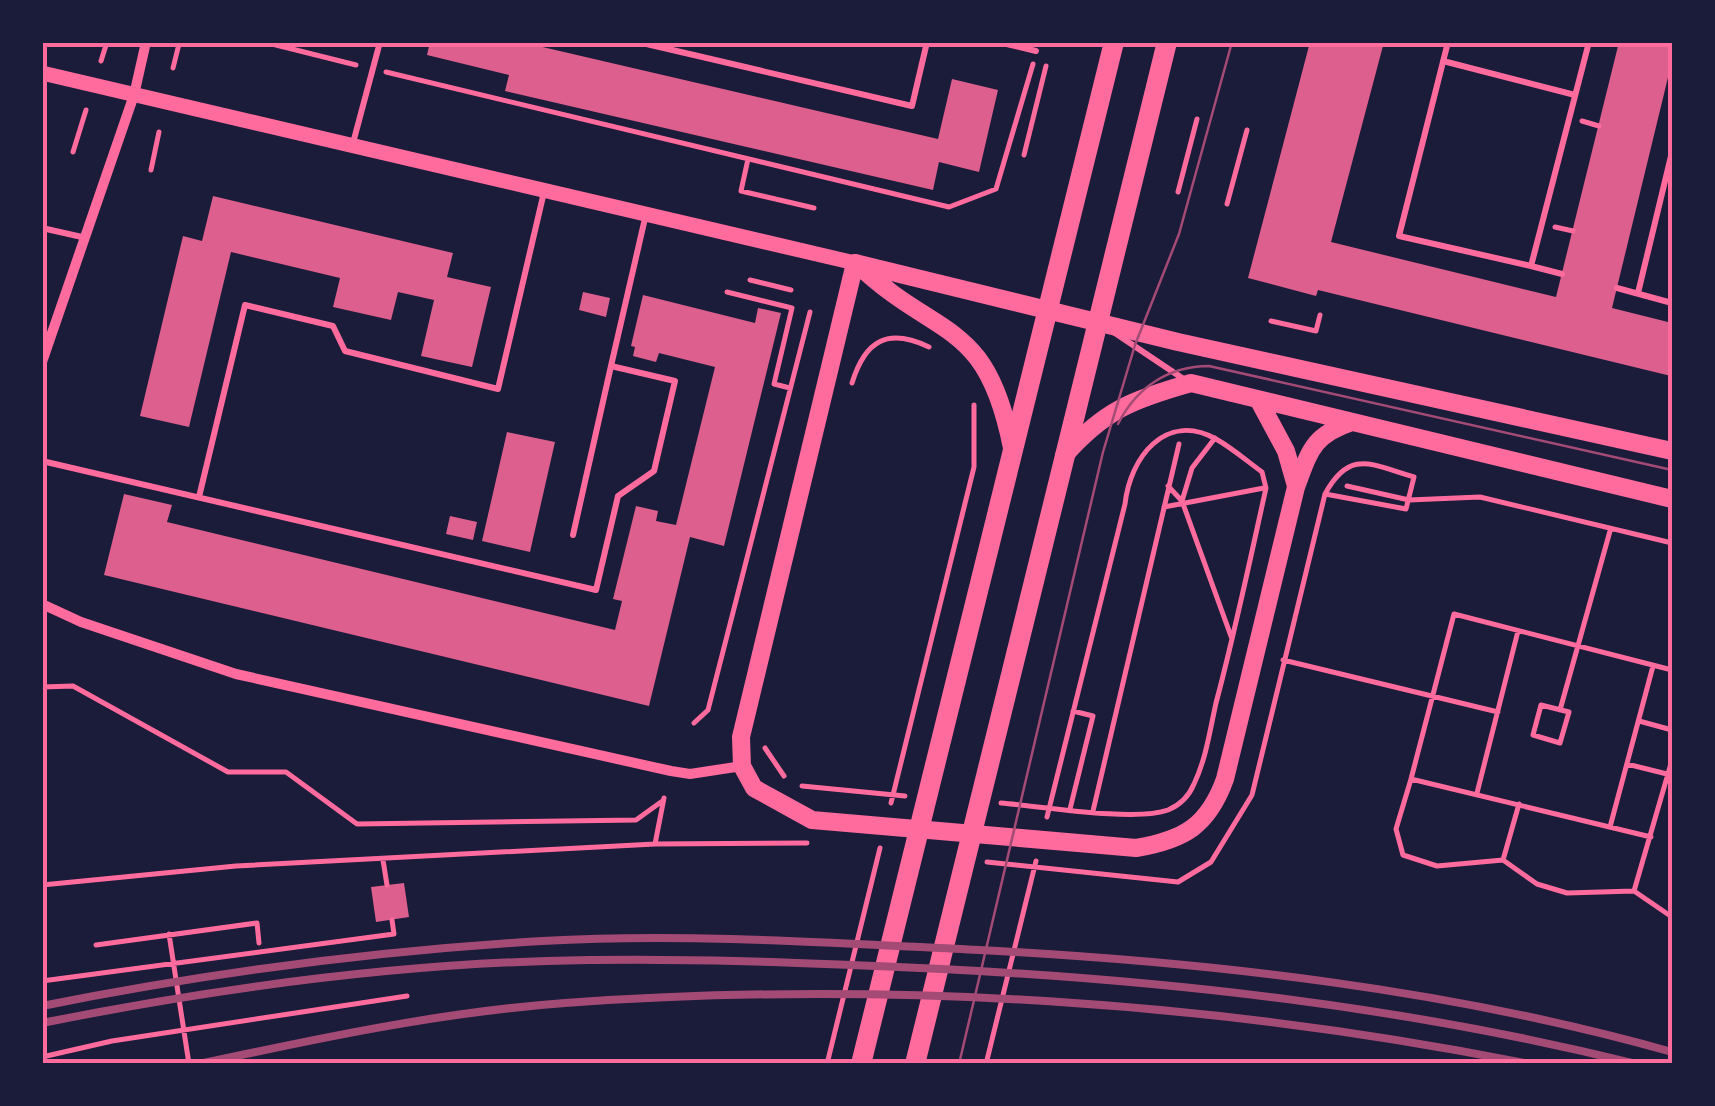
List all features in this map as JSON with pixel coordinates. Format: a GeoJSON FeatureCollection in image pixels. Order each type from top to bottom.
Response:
{"type":"FeatureCollection","features":[{"type":"Feature","properties":{"kind":"main road"},"geometry":{"type":"LineString","coordinates":[[861,1064],[1114,42]]}},
{"type":"Feature","properties":{"kind":"main road"},"geometry":{"type":"LineString","coordinates":[[915,1064],[1167,42]]}},
{"type":"Feature","properties":{"kind":"main road"},"geometry":{"type":"LineString","coordinates":[[856,263],[1672,452]]}},
{"type":"Feature","properties":{"kind":"main road"},"geometry":{"type":"LineString","coordinates":[[856,263],[883,290],[943,324],[978,356],[1003,402],[1013,451]]}},
{"type":"Feature","properties":{"kind":"main road"},"geometry":{"type":"LineString","coordinates":[[856,263],[744,713],[742,766],[754,788],[812,820],[1136,848],[1187,836],[1213,809],[1225,779],[1296,487],[1310,450],[1325,431],[1352,422]]}},
{"type":"Feature","properties":{"kind":"main road"},"geometry":{"type":"LineString","coordinates":[[1064,456],[1090,426],[1118,407],[1191,383],[1672,499]]}},
{"type":"Feature","properties":{"kind":"main road"},"geometry":{"type":"LineString","coordinates":[[1258,399],[1286,451],[1296,487]]}},
{"type":"Feature","properties":{"kind":"street"},"geometry":{"type":"LineString","coordinates":[[43,355],[134,95],[146,42]]}},
{"type":"Feature","properties":{"kind":"street"},"geometry":{"type":"LineString","coordinates":[[42,73],[856,263]]}},
{"type":"Feature","properties":{"kind":"street"},"geometry":{"type":"LineString","coordinates":[[42,604],[81,622],[236,674],[671,771],[690,774],[742,766]]}},
{"type":"Feature","properties":{"kind":"lane"},"geometry":{"type":"LineString","coordinates":[[352,146],[380,42]]}},
{"type":"Feature","properties":{"kind":"lane"},"geometry":{"type":"LineString","coordinates":[[638,42],[912,106],[927,42]]}},
{"type":"Feature","properties":{"kind":"lane"},"geometry":{"type":"LineString","coordinates":[[998,42],[1036,51]]}},
{"type":"Feature","properties":{"kind":"lane"},"geometry":{"type":"LineString","coordinates":[[1448,42],[1399,236],[1562,274]]}},
{"type":"Feature","properties":{"kind":"lane"},"geometry":{"type":"LineString","coordinates":[[1532,266],[1589,42]]}},
{"type":"Feature","properties":{"kind":"lane"},"geometry":{"type":"LineString","coordinates":[[1444,61],[1575,95]]}},
{"type":"Feature","properties":{"kind":"lane"},"geometry":{"type":"LineString","coordinates":[[1638,293],[1672,152]]}},
{"type":"Feature","properties":{"kind":"lane"},"geometry":{"type":"LineString","coordinates":[[199,497],[245,305],[333,326],[345,350],[498,389],[544,191]]}},
{"type":"Feature","properties":{"kind":"lane"},"geometry":{"type":"LineString","coordinates":[[572,535],[646,214]]}},
{"type":"Feature","properties":{"kind":"lane"},"geometry":{"type":"LineString","coordinates":[[42,228],[82,237]]}},
{"type":"Feature","properties":{"kind":"lane"},"geometry":{"type":"LineString","coordinates":[[1616,288],[1672,303]]}},
{"type":"Feature","properties":{"kind":"lane"},"geometry":{"type":"LineString","coordinates":[[1098,322],[1191,383]]}},
{"type":"Feature","properties":{"kind":"lane"},"geometry":{"type":"LineString","coordinates":[[42,461],[596,590],[618,496],[654,471],[676,381],[611,366]]}},
{"type":"Feature","properties":{"kind":"path"},"geometry":{"type":"LineString","coordinates":[[101,61],[107,42]]}},
{"type":"Feature","properties":{"kind":"path"},"geometry":{"type":"LineString","coordinates":[[264,42],[948,206],[996,188],[1036,51]]}},
{"type":"Feature","properties":{"kind":"path"},"geometry":{"type":"LineString","coordinates":[[163,47],[179,43],[174,68]]}},
{"type":"Feature","properties":{"kind":"path"},"geometry":{"type":"LineString","coordinates":[[1024,155],[1042,77]]}},
{"type":"Feature","properties":{"kind":"path"},"geometry":{"type":"LineString","coordinates":[[73,152],[86,110]]}},
{"type":"Feature","properties":{"kind":"path"},"geometry":{"type":"LineString","coordinates":[[1178,192],[1197,119]]}},
{"type":"Feature","properties":{"kind":"path"},"geometry":{"type":"LineString","coordinates":[[1228,204],[1247,130]]}},
{"type":"Feature","properties":{"kind":"path"},"geometry":{"type":"LineString","coordinates":[[151,170],[159,132]]}},
{"type":"Feature","properties":{"kind":"path"},"geometry":{"type":"LineString","coordinates":[[748,159],[741,191],[814,208]]}},
{"type":"Feature","properties":{"kind":"path"},"geometry":{"type":"LineString","coordinates":[[750,280],[792,290]]}},
{"type":"Feature","properties":{"kind":"path"},"geometry":{"type":"LineString","coordinates":[[727,292],[792,308],[774,384],[792,388]]}},
{"type":"Feature","properties":{"kind":"path"},"geometry":{"type":"LineString","coordinates":[[694,723],[708,710],[810,312]]}},
{"type":"Feature","properties":{"kind":"path"},"geometry":{"type":"LineString","coordinates":[[1270,321],[1316,331],[1320,315]]}},
{"type":"Feature","properties":{"kind":"path"},"geometry":{"type":"LineString","coordinates":[[1046,823],[1134,464],[1154,441],[1170,432],[1215,438],[1262,472],[1266,488]]}},
{"type":"Feature","properties":{"kind":"path"},"geometry":{"type":"LineString","coordinates":[[1182,501],[1192,468],[1215,438]]}},
{"type":"Feature","properties":{"kind":"path"},"geometry":{"type":"LineString","coordinates":[[1093,810],[1178,444]]}},
{"type":"Feature","properties":{"kind":"path"},"geometry":{"type":"LineString","coordinates":[[1325,494],[1406,509],[1414,477],[1363,462],[1350,464],[1335,476],[1325,494],[1283,660],[1498,712]]}},
{"type":"Feature","properties":{"kind":"path"},"geometry":{"type":"LineString","coordinates":[[888,813],[974,467]]}},
{"type":"Feature","properties":{"kind":"path"},"geometry":{"type":"LineString","coordinates":[[1164,507],[1266,488],[1275,482]]}},
{"type":"Feature","properties":{"kind":"path"},"geometry":{"type":"LineString","coordinates":[[1168,486],[1182,501],[1232,640]]}},
{"type":"Feature","properties":{"kind":"path"},"geometry":{"type":"LineString","coordinates":[[1347,486],[1409,500],[1480,496],[1610,531],[1672,543]]}},
{"type":"Feature","properties":{"kind":"path"},"geometry":{"type":"LineString","coordinates":[[1560,710],[1610,531]]}},
{"type":"Feature","properties":{"kind":"path"},"geometry":{"type":"LineString","coordinates":[[1672,670],[1454,614],[1436,697],[1396,829],[1403,855],[1437,866],[1502,860],[1536,884],[1567,893],[1634,891],[1672,916]]}},
{"type":"Feature","properties":{"kind":"path"},"geometry":{"type":"LineString","coordinates":[[1477,794],[1518,631]]}},
{"type":"Feature","properties":{"kind":"path"},"geometry":{"type":"LineString","coordinates":[[1610,826],[1653,666]]}},
{"type":"Feature","properties":{"kind":"path"},"geometry":{"type":"LineString","coordinates":[[42,687],[73,686],[228,772],[286,772],[357,824],[636,820],[662,800],[655,844]]}},
{"type":"Feature","properties":{"kind":"path"},"geometry":{"type":"LineString","coordinates":[[1542,704],[1560,710],[1569,712],[1560,743],[1533,735],[1542,704]]}},
{"type":"Feature","properties":{"kind":"path"},"geometry":{"type":"LineString","coordinates":[[1070,809],[1093,716],[1073,712]]}},
{"type":"Feature","properties":{"kind":"path"},"geometry":{"type":"LineString","coordinates":[[1638,720],[1672,730]]}},
{"type":"Feature","properties":{"kind":"path"},"geometry":{"type":"LineString","coordinates":[[1634,891],[1672,757]]}},
{"type":"Feature","properties":{"kind":"path"},"geometry":{"type":"LineString","coordinates":[[1627,764],[1667,774]]}},
{"type":"Feature","properties":{"kind":"path"},"geometry":{"type":"LineString","coordinates":[[1412,779],[1651,836]]}},
{"type":"Feature","properties":{"kind":"path"},"geometry":{"type":"LineString","coordinates":[[1502,860],[1518,804]]}},
{"type":"Feature","properties":{"kind":"path"},"geometry":{"type":"LineString","coordinates":[[827,1064],[884,832]]}},
{"type":"Feature","properties":{"kind":"path"},"geometry":{"type":"LineString","coordinates":[[42,885],[236,866],[655,844],[810,843]]}},
{"type":"Feature","properties":{"kind":"path"},"geometry":{"type":"LineString","coordinates":[[383,860],[388,886]]}},
{"type":"Feature","properties":{"kind":"path"},"geometry":{"type":"LineString","coordinates":[[986,1064],[1036,860]]}},
{"type":"Feature","properties":{"kind":"path"},"geometry":{"type":"LineString","coordinates":[[42,981],[394,934],[392,920]]}},
{"type":"Feature","properties":{"kind":"path"},"geometry":{"type":"LineString","coordinates":[[96,945],[256,924],[259,944]]}},
{"type":"Feature","properties":{"kind":"path"},"geometry":{"type":"LineString","coordinates":[[170,934],[189,1064]]}},
{"type":"Feature","properties":{"kind":"path"},"geometry":{"type":"LineString","coordinates":[[42,1058],[184,1029],[408,996]]}},
{"type":"Feature","properties":{"kind":"building"},"geometry":{"type":"Polygon","coordinates":[[[430,42],[521,42],[938,139],[952,79],[998,90],[979,172],[939,162],[933,190],[505,91],[509,75],[427,55],[430,42]]]}},
{"type":"Feature","properties":{"kind":"building"},"geometry":{"type":"Polygon","coordinates":[[[1310,42],[1384,42],[1331,242],[1556,297],[1619,42],[1672,42],[1672,61],[1612,308],[1672,323],[1671,376],[1318,290],[1316,296],[1248,278],[1310,42]]]}},
{"type":"Feature","properties":{"kind":"building"},"geometry":{"type":"Polygon","coordinates":[[[213,196],[453,253],[447,277],[491,287],[472,367],[421,356],[434,300],[398,292],[391,320],[333,307],[340,278],[231,252],[189,427],[140,416],[183,236],[202,241],[213,196]]]}},
{"type":"Feature","properties":{"kind":"building"},"geometry":{"type":"Polygon","coordinates":[[[583,292],[610,298],[606,317],[579,310],[583,292]]]}},
{"type":"Feature","properties":{"kind":"building"},"geometry":{"type":"Polygon","coordinates":[[[643,295],[755,323],[758,308],[781,313],[724,546],[690,537],[649,706],[104,575],[124,494],[172,505],[167,522],[615,630],[622,601],[613,599],[636,506],[658,511],[656,521],[676,525],[715,367],[659,353],[656,362],[633,356],[635,347],[631,346],[643,295]]]}},
{"type":"Feature","properties":{"kind":"building"},"geometry":{"type":"Polygon","coordinates":[[[507,432],[555,442],[530,552],[482,541],[507,432]]]}},
{"type":"Feature","properties":{"kind":"building"},"geometry":{"type":"Polygon","coordinates":[[[450,516],[477,522],[473,540],[446,534],[450,516]]]}},
{"type":"Feature","properties":{"kind":"building"},"geometry":{"type":"Polygon","coordinates":[[[404,883],[409,917],[376,922],[371,887],[404,883]]]}},
{"type":"Feature","properties":{"kind":"tram line"},"geometry":{"type":"LineString","coordinates":[[959,1064],[1103,452],[1135,345],[1179,234],[1232,42]]}},
{"type":"Feature","properties":{"kind":"tram line"},"geometry":{"type":"LineString","coordinates":[[1118,424],[1134,400],[1155,382],[1180,370],[1209,366],[1672,470]]}},
{"type":"Feature","properties":{"kind":"railway"},"geometry":{"type":"LineString","coordinates":[[42,1006],[228,974],[416,951],[597,939],[761,940],[1066,955],[1241,971],[1502,1011],[1672,1052]]}},
{"type":"Feature","properties":{"kind":"railway"},"geometry":{"type":"LineString","coordinates":[[42,1023],[230,990],[420,968],[546,961],[744,961],[1029,974],[1204,989],[1378,1012],[1636,1064]]}},
{"type":"Feature","properties":{"kind":"railway"},"geometry":{"type":"LineString","coordinates":[[199,1064],[381,1027],[519,1007],[686,996],[807,994],[1049,1001],[1170,1011],[1411,1042],[1530,1064]]}}]}
